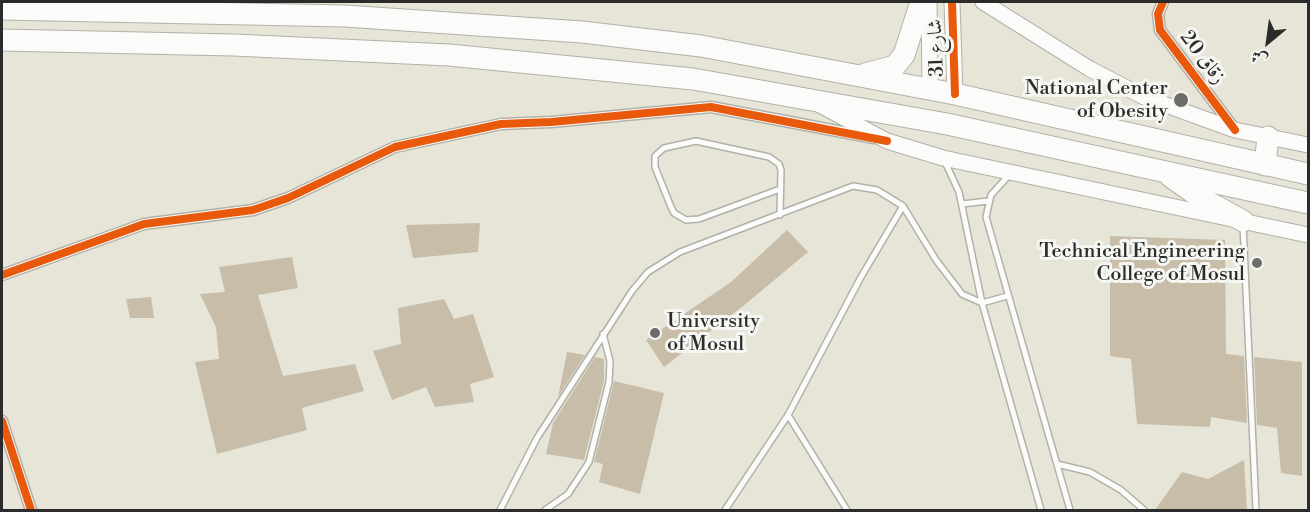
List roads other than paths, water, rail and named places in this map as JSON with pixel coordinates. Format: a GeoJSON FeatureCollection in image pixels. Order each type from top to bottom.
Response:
{"type":"FeatureCollection","features":[{"type":"Feature","properties":{"kind":"highway"},"geometry":{"type":"LineString","coordinates":[[48,2],[106,11]]}},
{"type":"Feature","properties":{"kind":"highway"},"geometry":{"type":"LineString","coordinates":[[858,75],[884,71],[900,60],[904,55],[921,2]]}},
{"type":"Feature","properties":{"kind":"highway"},"geometry":{"type":"LineString","coordinates":[[2,9],[345,16],[582,32],[700,46],[955,94],[1308,174]]}},
{"type":"Feature","properties":{"kind":"highway"},"geometry":{"type":"LineString","coordinates":[[2,40],[234,45],[449,55],[693,79],[947,124],[1308,203]]}},
{"type":"Feature","properties":{"kind":"highway"},"geometry":{"type":"LineString","coordinates":[[1265,165],[1269,137]]}},
{"type":"Feature","properties":{"kind":"highway"},"geometry":{"type":"LineString","coordinates":[[1163,172],[1201,198],[1243,221]]}},
{"type":"Feature","properties":{"kind":"main road","name":"شارع 31"},"geometry":{"type":"LineString","coordinates":[[929,2],[930,89]]}},
{"type":"Feature","properties":{"kind":"main road","name":"شارع 31"},"geometry":{"type":"LineString","coordinates":[[952,2],[955,94]]}},
{"type":"Feature","properties":{"kind":"main road"},"geometry":{"type":"LineString","coordinates":[[983,2],[1116,84],[1235,130],[1308,145]]}},
{"type":"Feature","properties":{"kind":"main road"},"geometry":{"type":"LineString","coordinates":[[812,101],[887,141],[943,158],[1308,235]]}},
{"type":"Feature","properties":{"kind":"street","name":"زقاق 20"},"geometry":{"type":"LineString","coordinates":[[1163,2],[1158,14],[1160,30],[1235,130]]}},
{"type":"Feature","properties":{"kind":"street"},"geometry":{"type":"LineString","coordinates":[[2,275],[144,224],[253,210],[288,198],[395,147],[501,124],[550,122],[711,107],[887,141]]}},
{"type":"Feature","properties":{"kind":"street"},"geometry":{"type":"LineString","coordinates":[[2,421],[31,510]]}},
{"type":"Feature","properties":{"kind":"lane"},"geometry":{"type":"LineString","coordinates":[[780,189],[699,219],[686,220],[679,217],[671,207],[655,167],[655,156],[663,148],[696,141],[769,157],[779,164],[781,170],[780,215]]}},
{"type":"Feature","properties":{"kind":"lane"},"geometry":{"type":"LineString","coordinates":[[943,158],[962,204],[982,303],[1041,510]]}},
{"type":"Feature","properties":{"kind":"lane"},"geometry":{"type":"LineString","coordinates":[[1011,173],[988,201],[986,217],[1070,510]]}},
{"type":"Feature","properties":{"kind":"lane"},"geometry":{"type":"LineString","coordinates":[[500,510],[537,438],[639,280],[658,264],[680,252],[853,186],[877,190],[903,206],[951,282],[962,294],[982,303],[1007,296]]}},
{"type":"Feature","properties":{"kind":"lane"},"geometry":{"type":"LineString","coordinates":[[962,204],[988,201]]}},
{"type":"Feature","properties":{"kind":"lane"},"geometry":{"type":"LineString","coordinates":[[725,510],[788,415],[861,277],[903,206]]}},
{"type":"Feature","properties":{"kind":"lane"},"geometry":{"type":"LineString","coordinates":[[1243,221],[1256,510]]}},
{"type":"Feature","properties":{"kind":"lane"},"geometry":{"type":"LineString","coordinates":[[545,510],[568,494],[589,462],[609,382],[610,360],[603,334]]}},
{"type":"Feature","properties":{"kind":"lane"},"geometry":{"type":"LineString","coordinates":[[788,415],[847,510]]}},
{"type":"Feature","properties":{"kind":"lane"},"geometry":{"type":"LineString","coordinates":[[1057,464],[1090,472],[1120,490],[1144,510]]}},
{"type":"Feature","properties":{"kind":"place","name":"National Center of Obesity"},"geometry":{"type":"Point","coordinates":[1181,100]}},
{"type":"Feature","properties":{"kind":"place","name":"Technical Engineering College of Mosul"},"geometry":{"type":"Point","coordinates":[1257,263]}},
{"type":"Feature","properties":{"kind":"place","name":"University of Mosul"},"geometry":{"type":"Point","coordinates":[655,333]}}]}
